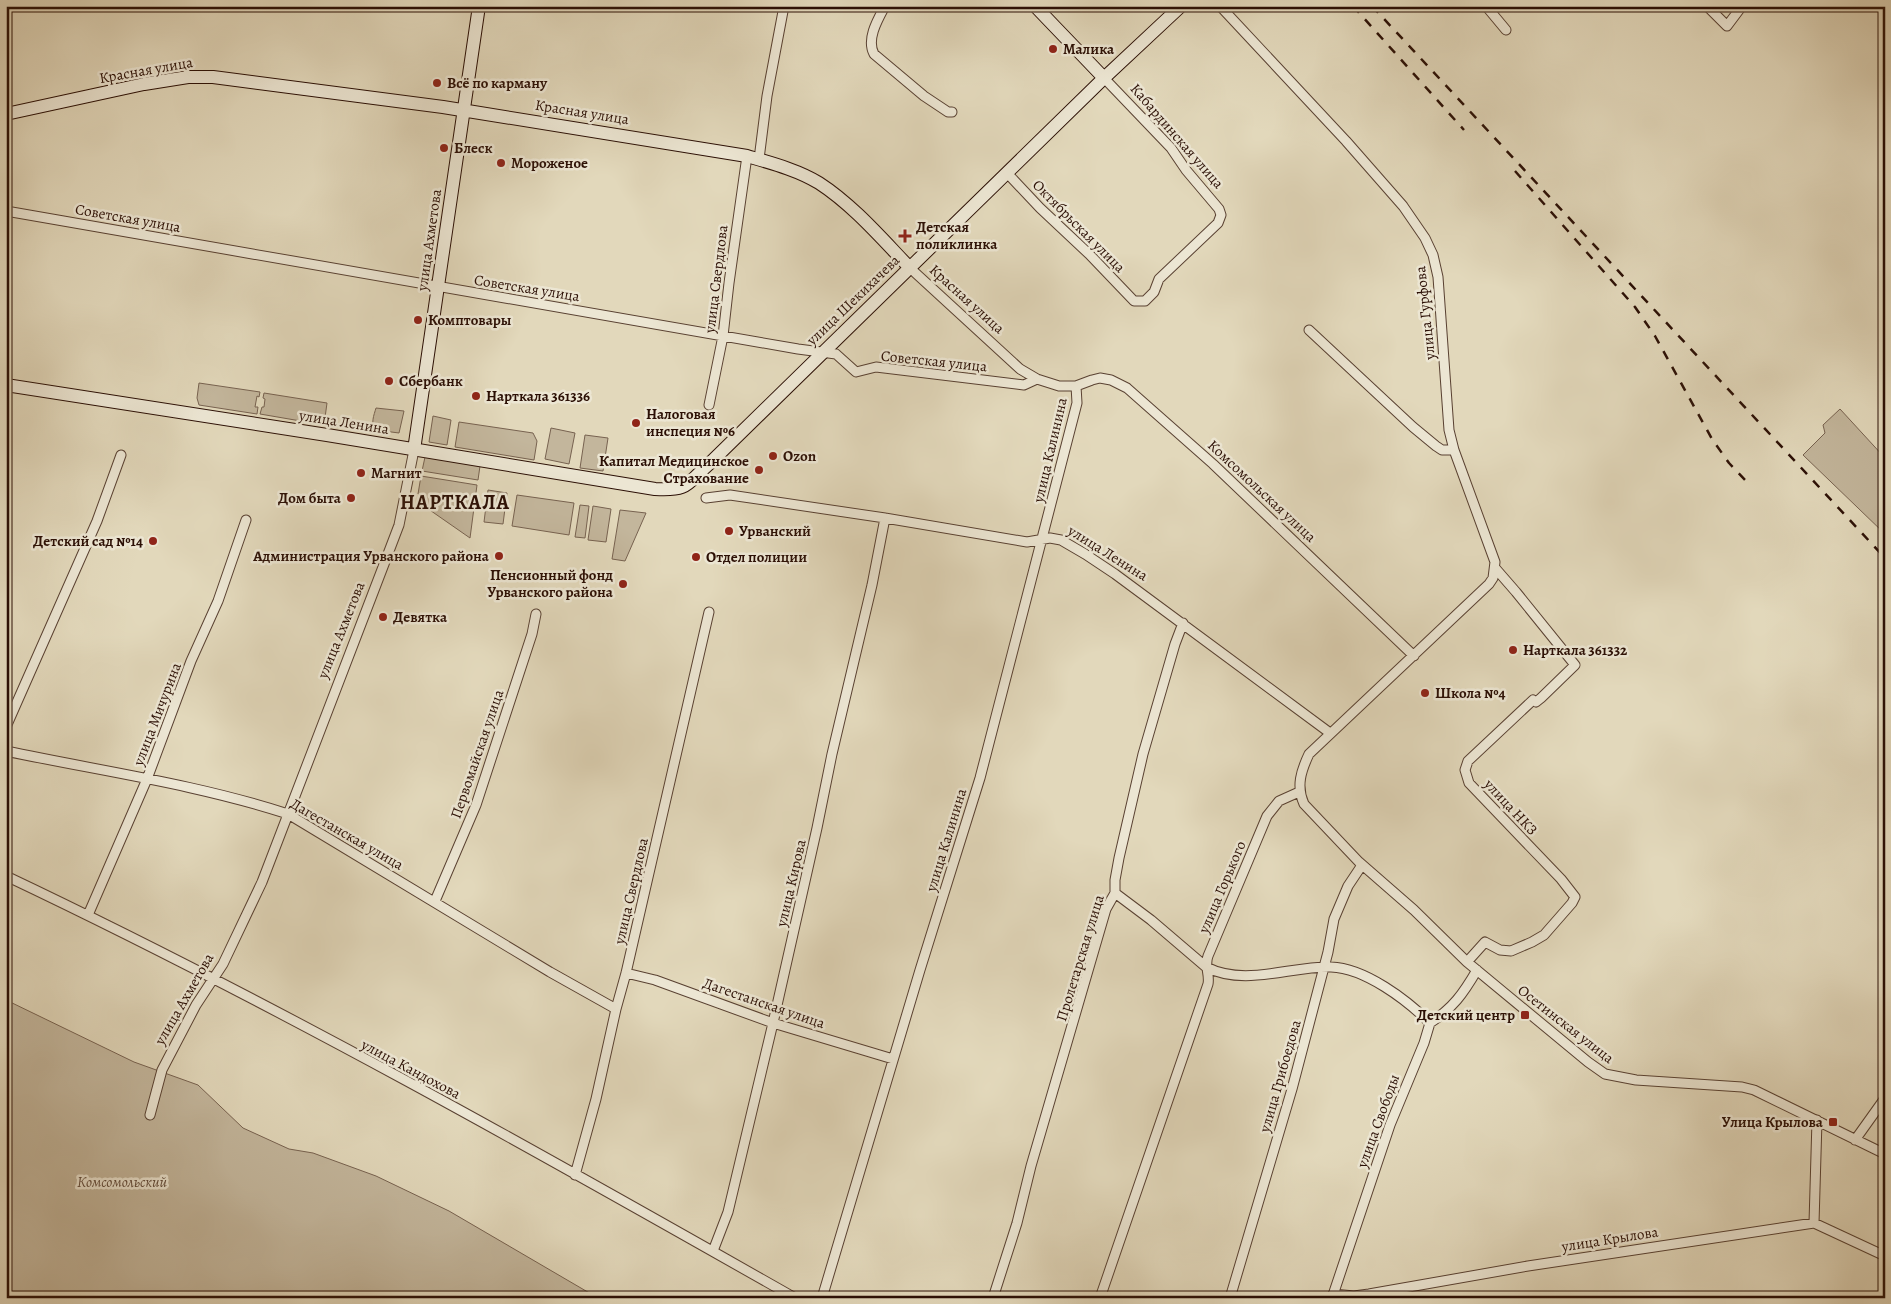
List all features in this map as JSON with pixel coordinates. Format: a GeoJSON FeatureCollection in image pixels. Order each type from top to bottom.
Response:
{"type":"FeatureCollection","features":[{"type":"Feature","properties":{"kind":"street","name":"улица Ахметова"},"geometry":{"type":"LineString","coordinates":[[150,1115],[162,1070],[196,1005],[223,964],[240,932],[262,882],[399,525],[414,450],[479,6]]}},
{"type":"Feature","properties":{"kind":"street","name":"улица Свердлова"},"geometry":{"type":"LineString","coordinates":[[709,405],[723,336],[753,158],[784,6]]}},
{"type":"Feature","properties":{"kind":"street"},"geometry":{"type":"LineString","coordinates":[[885,6],[874,25],[872,46],[874,54],[924,96],[943,109],[952,112]]}},
{"type":"Feature","properties":{"kind":"street","name":"Кабардинская улица"},"geometry":{"type":"LineString","coordinates":[[1035,6],[1171,148],[1186,170],[1219,208],[1221,215],[1218,223],[1159,280],[1150,297],[1140,302],[1134,301],[1132,298]]}},
{"type":"Feature","properties":{"kind":"street","name":"улица Шекихачева"},"geometry":{"type":"LineString","coordinates":[[676,490],[692,481],[1104,78],[1181,6]]}},
{"type":"Feature","properties":{"kind":"street","name":"улица Гурфова"},"geometry":{"type":"LineString","coordinates":[[1220,6],[1346,141],[1402,206],[1425,238],[1433,255],[1438,277],[1447,422],[1454,450],[1492,552],[1496,570]]}},
{"type":"Feature","properties":{"kind":"street"},"geometry":{"type":"LineString","coordinates":[[1486,6],[1506,30]]}},
{"type":"Feature","properties":{"kind":"street"},"geometry":{"type":"LineString","coordinates":[[1707,6],[1727,26],[1742,6]]}},
{"type":"Feature","properties":{"kind":"street","name":"Красная улица"},"geometry":{"type":"LineString","coordinates":[[6,114],[144,84],[188,77],[237,79],[464,110],[753,158],[780,166],[819,183],[854,212],[910,268],[1020,369],[1037,379],[1059,386],[1076,386]]}},
{"type":"Feature","properties":{"kind":"street","name":"Октябрьская улица"},"geometry":{"type":"LineString","coordinates":[[1007,173],[1132,298]]}},
{"type":"Feature","properties":{"kind":"street","name":"Советская улица"},"geometry":{"type":"LineString","coordinates":[[6,211],[836,354],[856,372],[876,368],[1024,385],[1037,379]]}},
{"type":"Feature","properties":{"kind":"street"},"geometry":{"type":"LineString","coordinates":[[1309,330],[1413,427],[1442,450],[1454,450]]}},
{"type":"Feature","properties":{"kind":"street","name":"Комсомольская улица"},"geometry":{"type":"LineString","coordinates":[[1076,386],[1100,378],[1111,380],[1127,388],[1220,470],[1414,656]]}},
{"type":"Feature","properties":{"kind":"street","name":"улица Ленина"},"geometry":{"type":"LineString","coordinates":[[6,385],[655,490],[676,490]]}},
{"type":"Feature","properties":{"kind":"street","name":"улица Калинина"},"geometry":{"type":"LineString","coordinates":[[822,1298],[893,1059],[980,778],[1077,402],[1076,386]]}},
{"type":"Feature","properties":{"kind":"street"},"geometry":{"type":"LineString","coordinates":[[6,727],[103,506],[121,455]]}},
{"type":"Feature","properties":{"kind":"street","name":"улица Ленина"},"geometry":{"type":"LineString","coordinates":[[706,498],[730,496],[885,518],[1027,542],[1050,538],[1061,540],[1115,574],[1330,732]]}},
{"type":"Feature","properties":{"kind":"street","name":"улица Кирова"},"geometry":{"type":"LineString","coordinates":[[713,1251],[728,1212],[773,1023],[834,746],[872,585],[885,518]]}},
{"type":"Feature","properties":{"kind":"street","name":"улица Мичурина"},"geometry":{"type":"LineString","coordinates":[[88,915],[147,779],[188,670],[225,583],[246,520]]}},
{"type":"Feature","properties":{"kind":"street"},"geometry":{"type":"LineString","coordinates":[[1299,792],[1301,773],[1309,754],[1330,732],[1414,656],[1489,584],[1496,570]]}},
{"type":"Feature","properties":{"kind":"street","name":"улица НКЗ"},"geometry":{"type":"LineString","coordinates":[[1467,962],[1485,942],[1500,950],[1511,951],[1544,935],[1572,903],[1575,896],[1483,798],[1466,777],[1465,770],[1468,761],[1533,700],[1536,702],[1541,698],[1575,665],[1496,570]]}},
{"type":"Feature","properties":{"kind":"street","name":"улица Свердлова"},"geometry":{"type":"LineString","coordinates":[[575,1175],[596,1099],[626,973],[709,612]]}},
{"type":"Feature","properties":{"kind":"street","name":"Первомайская улица"},"geometry":{"type":"LineString","coordinates":[[435,901],[476,805],[532,634],[536,614]]}},
{"type":"Feature","properties":{"kind":"street","name":"Пролетарская улица"},"geometry":{"type":"LineString","coordinates":[[993,1298],[1017,1223],[1031,1166],[1106,909],[1115,893],[1119,858],[1143,754],[1175,644],[1184,624]]}},
{"type":"Feature","properties":{"kind":"street","name":"Дагестанская улица"},"geometry":{"type":"LineString","coordinates":[[6,750],[147,779],[288,814],[616,1009]]}},
{"type":"Feature","properties":{"kind":"street","name":"Осетинская улица"},"geometry":{"type":"LineString","coordinates":[[1299,792],[1304,804],[1312,814],[1362,865],[1414,910],[1467,962],[1605,1074],[1636,1080],[1742,1087],[1766,1095],[1885,1154]]}},
{"type":"Feature","properties":{"kind":"street","name":"улица Горького"},"geometry":{"type":"LineString","coordinates":[[1100,1298],[1208,984],[1209,976],[1206,967],[1208,956],[1225,912],[1267,816],[1279,801],[1299,792]]}},
{"type":"Feature","properties":{"kind":"street","name":"улица Грибоедова"},"geometry":{"type":"LineString","coordinates":[[1230,1298],[1292,1089],[1324,968],[1334,918],[1348,886],[1362,865]]}},
{"type":"Feature","properties":{"kind":"street","name":"улица Кандохова"},"geometry":{"type":"LineString","coordinates":[[6,876],[213,978],[575,1175],[795,1298]]}},
{"type":"Feature","properties":{"kind":"street"},"geometry":{"type":"LineString","coordinates":[[1115,893],[1151,920],[1206,967],[1228,974],[1246,976],[1338,968],[1368,978],[1396,994],[1430,1023],[1456,1003],[1477,970]]}},
{"type":"Feature","properties":{"kind":"street","name":"Дагестанская улица"},"geometry":{"type":"LineString","coordinates":[[626,973],[655,980],[773,1023],[893,1059]]}},
{"type":"Feature","properties":{"kind":"street","name":"улица Свободы"},"geometry":{"type":"LineString","coordinates":[[1333,1296],[1390,1125],[1424,1043],[1430,1023]]}},
{"type":"Feature","properties":{"kind":"street"},"geometry":{"type":"LineString","coordinates":[[1855,1140],[1885,1098]]}},
{"type":"Feature","properties":{"kind":"street"},"geometry":{"type":"LineString","coordinates":[[1817,1120],[1814,1223],[1885,1256]]}},
{"type":"Feature","properties":{"kind":"street","name":"улица Крылова"},"geometry":{"type":"LineString","coordinates":[[1333,1296],[1361,1295],[1528,1266],[1814,1223]]}},
{"type":"Feature","properties":{"kind":"green space"},"geometry":{"type":"Polygon","coordinates":[[[199,383],[260,392],[259,397],[257,396],[255,407],[258,407],[257,414],[199,405],[197,398],[199,383]]]}},
{"type":"Feature","properties":{"kind":"green space"},"geometry":{"type":"Polygon","coordinates":[[[264,393],[327,403],[324,425],[260,414],[262,407],[264,407],[264,393]]]}},
{"type":"Feature","properties":{"kind":"green space"},"geometry":{"type":"Polygon","coordinates":[[[376,408],[404,411],[399,433],[376,430],[374,428],[373,422],[376,408]]]}},
{"type":"Feature","properties":{"kind":"green space"},"geometry":{"type":"Polygon","coordinates":[[[1840,409],[1885,458],[1885,534],[1803,455],[1825,433],[1823,425],[1840,409]]]}},
{"type":"Feature","properties":{"kind":"green space"},"geometry":{"type":"Polygon","coordinates":[[[433,416],[451,420],[447,445],[429,442],[433,416]]]}},
{"type":"Feature","properties":{"kind":"green space"},"geometry":{"type":"Polygon","coordinates":[[[459,422],[533,433],[537,441],[534,460],[455,447],[459,422]]]}},
{"type":"Feature","properties":{"kind":"green space"},"geometry":{"type":"Polygon","coordinates":[[[551,428],[575,433],[569,464],[545,459],[551,428]]]}},
{"type":"Feature","properties":{"kind":"green space"},"geometry":{"type":"Polygon","coordinates":[[[585,435],[608,438],[603,471],[580,468],[585,435]]]}},
{"type":"Feature","properties":{"kind":"green space"},"geometry":{"type":"Polygon","coordinates":[[[425,457],[480,466],[478,480],[422,471],[425,457]]]}},
{"type":"Feature","properties":{"kind":"green space"},"geometry":{"type":"Polygon","coordinates":[[[421,476],[477,485],[470,538],[424,506],[422,495],[418,494],[421,476]]]}},
{"type":"Feature","properties":{"kind":"green space"},"geometry":{"type":"Polygon","coordinates":[[[488,490],[507,493],[503,524],[484,522],[488,490]]]}},
{"type":"Feature","properties":{"kind":"green space"},"geometry":{"type":"Polygon","coordinates":[[[517,495],[574,503],[569,535],[512,526],[517,495]]]}},
{"type":"Feature","properties":{"kind":"green space"},"geometry":{"type":"Polygon","coordinates":[[[580,505],[589,506],[585,538],[575,537],[580,505]]]}},
{"type":"Feature","properties":{"kind":"green space"},"geometry":{"type":"Polygon","coordinates":[[[593,506],[611,509],[606,542],[588,540],[593,506]]]}},
{"type":"Feature","properties":{"kind":"green space"},"geometry":{"type":"Polygon","coordinates":[[[620,510],[646,513],[625,561],[612,559],[620,510]]]}},
{"type":"Feature","properties":{"kind":"green space","name":"Комсомольский"},"geometry":{"type":"Polygon","coordinates":[[[6,1000],[134,1062],[198,1085],[243,1128],[289,1149],[313,1153],[376,1176],[449,1211],[598,1298],[6,1298],[6,1000]]]}},
{"type":"Feature","properties":{"kind":"railway"},"geometry":{"type":"LineString","coordinates":[[1353,6],[1464,130]]}},
{"type":"Feature","properties":{"kind":"railway"},"geometry":{"type":"LineString","coordinates":[[1372,6],[1885,558]]}},
{"type":"Feature","properties":{"kind":"railway"},"geometry":{"type":"LineString","coordinates":[[1515,171],[1635,307],[1655,336],[1712,439],[1729,463],[1746,481]]}},
{"type":"Feature","properties":{"kind":"place","name":"Малика"},"geometry":{"type":"Point","coordinates":[1053,49]}},
{"type":"Feature","properties":{"kind":"place","name":"Всё по карману"},"geometry":{"type":"Point","coordinates":[437,83]}},
{"type":"Feature","properties":{"kind":"place","name":"Блеск"},"geometry":{"type":"Point","coordinates":[444,148]}},
{"type":"Feature","properties":{"kind":"place","name":"Мороженое"},"geometry":{"type":"Point","coordinates":[501,163]}},
{"type":"Feature","properties":{"kind":"place","name":"Детская поликлинка"},"geometry":{"type":"Point","coordinates":[905,236]}},
{"type":"Feature","properties":{"kind":"place","name":"Комптовары"},"geometry":{"type":"Point","coordinates":[418,320]}},
{"type":"Feature","properties":{"kind":"place","name":"Сбербанк"},"geometry":{"type":"Point","coordinates":[389,381]}},
{"type":"Feature","properties":{"kind":"place","name":"Нарткала 361336"},"geometry":{"type":"Point","coordinates":[476,396]}},
{"type":"Feature","properties":{"kind":"place","name":"Налоговая инспеция №6"},"geometry":{"type":"Point","coordinates":[636,423]}},
{"type":"Feature","properties":{"kind":"place","name":"Ozon"},"geometry":{"type":"Point","coordinates":[773,456]}},
{"type":"Feature","properties":{"kind":"place","name":"Капитал Медицинское Страхование"},"geometry":{"type":"Point","coordinates":[759,470]}},
{"type":"Feature","properties":{"kind":"place","name":"Магнит"},"geometry":{"type":"Point","coordinates":[361,473]}},
{"type":"Feature","properties":{"kind":"place","name":"Дом быта"},"geometry":{"type":"Point","coordinates":[351,498]}},
{"type":"Feature","properties":{"kind":"place","name":"Урванский"},"geometry":{"type":"Point","coordinates":[729,531]}},
{"type":"Feature","properties":{"kind":"place","name":"Детский сад №14"},"geometry":{"type":"Point","coordinates":[153,541]}},
{"type":"Feature","properties":{"kind":"place","name":"Администрация Урванского района"},"geometry":{"type":"Point","coordinates":[499,556]}},
{"type":"Feature","properties":{"kind":"place","name":"Отдел полиции"},"geometry":{"type":"Point","coordinates":[696,557]}},
{"type":"Feature","properties":{"kind":"place","name":"Пенсионный фонд Урванского района"},"geometry":{"type":"Point","coordinates":[623,584]}},
{"type":"Feature","properties":{"kind":"place","name":"Девятка"},"geometry":{"type":"Point","coordinates":[383,617]}},
{"type":"Feature","properties":{"kind":"place","name":"Нарткала 361332"},"geometry":{"type":"Point","coordinates":[1513,650]}},
{"type":"Feature","properties":{"kind":"place","name":"Школа №4"},"geometry":{"type":"Point","coordinates":[1425,693]}},
{"type":"Feature","properties":{"kind":"place","name":"Детский центр"},"geometry":{"type":"Point","coordinates":[1525,1015]}},
{"type":"Feature","properties":{"kind":"place","name":"Улица Крылова"},"geometry":{"type":"Point","coordinates":[1833,1122]}},
{"type":"Feature","properties":{"kind":"district","name":"НАРТКАЛА"},"geometry":{"type":"Point","coordinates":[455,502]}}]}
